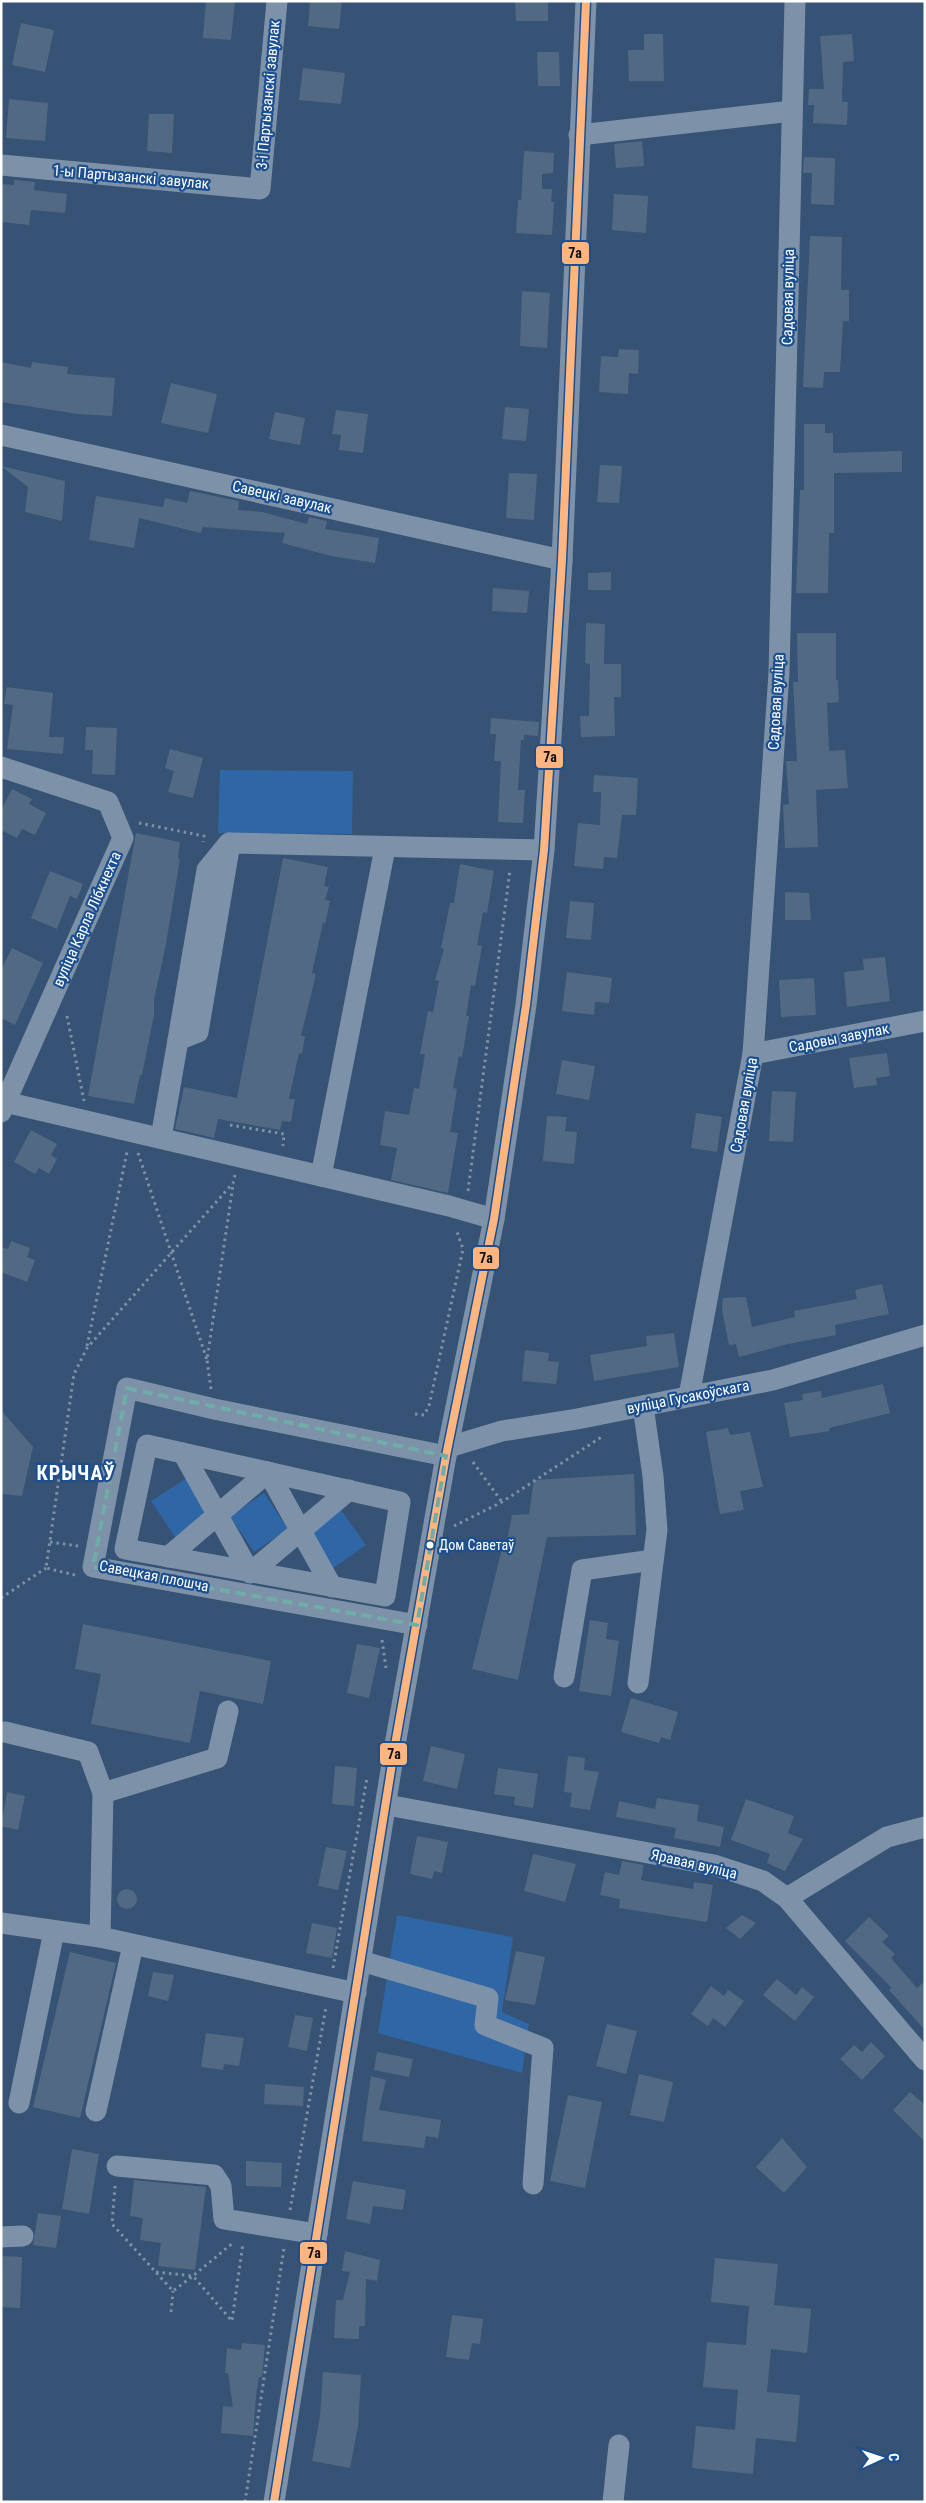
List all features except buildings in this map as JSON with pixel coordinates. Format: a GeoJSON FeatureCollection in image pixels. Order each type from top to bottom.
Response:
{"type":"FeatureCollection","features":[{"type":"Feature","properties":{"kind":"street","name":"3-і Партызанскі завулак"},"geometry":{"type":"LineString","coordinates":[[260,189],[277,1]]}},
{"type":"Feature","properties":{"kind":"street"},"geometry":{"type":"LineString","coordinates":[[274,2502],[387,1805],[395,1744],[447,1451],[494,1219],[526,1006],[544,850],[562,560],[586,1]]}},
{"type":"Feature","properties":{"kind":"street","name":"Садовая вуліца"},"geometry":{"type":"LineString","coordinates":[[689,1396],[753,1054],[779,673],[795,1]]}},
{"type":"Feature","properties":{"kind":"street"},"geometry":{"type":"LineString","coordinates":[[580,135],[792,111]]}},
{"type":"Feature","properties":{"kind":"street","name":"1-ы Партызанскі завулак"},"geometry":{"type":"LineString","coordinates":[[1,165],[260,189]]}},
{"type":"Feature","properties":{"kind":"street","name":"Савецкі завулак"},"geometry":{"type":"LineString","coordinates":[[1,435],[562,560]]}},
{"type":"Feature","properties":{"kind":"street","name":"вуліца Карла Лібкнехта"},"geometry":{"type":"LineString","coordinates":[[1,767],[108,802],[123,838],[3,1107]]}},
{"type":"Feature","properties":{"kind":"street"},"geometry":{"type":"LineString","coordinates":[[161,1138],[178,1040],[198,1032],[230,843],[385,848],[544,850]]}},
{"type":"Feature","properties":{"kind":"street"},"geometry":{"type":"LineString","coordinates":[[321,1176],[385,848]]}},
{"type":"Feature","properties":{"kind":"street","name":"Садовы завулак"},"geometry":{"type":"LineString","coordinates":[[753,1054],[925,1021]]}},
{"type":"Feature","properties":{"kind":"street"},"geometry":{"type":"LineString","coordinates":[[3,1107],[131,1131],[449,1206],[494,1219]]}},
{"type":"Feature","properties":{"kind":"street","name":"вуліца Гусакоўскага"},"geometry":{"type":"LineString","coordinates":[[447,1451],[502,1430],[643,1406],[772,1380],[925,1335]]}},
{"type":"Feature","properties":{"kind":"street","name":"Савецкая плошча"},"geometry":{"type":"LineString","coordinates":[[417,1625],[93,1567],[126,1388],[214,1409],[447,1451]]}},
{"type":"Feature","properties":{"kind":"street"},"geometry":{"type":"LineString","coordinates":[[638,1684],[657,1530],[654,1485],[643,1406]]}},
{"type":"Feature","properties":{"kind":"street"},"geometry":{"type":"LineString","coordinates":[[147,1445],[268,1472],[400,1502],[385,1596],[125,1549],[147,1445]]}},
{"type":"Feature","properties":{"kind":"street"},"geometry":{"type":"LineString","coordinates":[[183,1453],[250,1573]]}},
{"type":"Feature","properties":{"kind":"street"},"geometry":{"type":"LineString","coordinates":[[168,1557],[268,1472]]}},
{"type":"Feature","properties":{"kind":"street"},"geometry":{"type":"LineString","coordinates":[[268,1472],[332,1587]]}},
{"type":"Feature","properties":{"kind":"street"},"geometry":{"type":"LineString","coordinates":[[250,1573],[349,1490]]}},
{"type":"Feature","properties":{"kind":"street"},"geometry":{"type":"LineString","coordinates":[[564,1677],[582,1570],[653,1560]]}},
{"type":"Feature","properties":{"kind":"street"},"geometry":{"type":"LineString","coordinates":[[103,1792],[216,1758],[228,1711]]}},
{"type":"Feature","properties":{"kind":"street"},"geometry":{"type":"LineString","coordinates":[[5,1732],[88,1752],[103,1792],[100,1937]]}},
{"type":"Feature","properties":{"kind":"street","name":"Яравая вуліца"},"geometry":{"type":"LineString","coordinates":[[387,1805],[714,1865],[763,1881],[787,1898],[925,2060]]}},
{"type":"Feature","properties":{"kind":"street"},"geometry":{"type":"LineString","coordinates":[[787,1898],[887,1837],[925,1827]]}},
{"type":"Feature","properties":{"kind":"street"},"geometry":{"type":"LineString","coordinates":[[1,1923],[100,1937],[356,1993]]}},
{"type":"Feature","properties":{"kind":"street"},"geometry":{"type":"LineString","coordinates":[[19,2103],[54,1931]]}},
{"type":"Feature","properties":{"kind":"street"},"geometry":{"type":"LineString","coordinates":[[96,2111],[133,1945]]}},
{"type":"Feature","properties":{"kind":"street"},"geometry":{"type":"LineString","coordinates":[[361,1961],[488,1998],[485,2025],[544,2048],[533,2184]]}},
{"type":"Feature","properties":{"kind":"street"},"geometry":{"type":"LineString","coordinates":[[117,2166],[214,2175],[221,2186],[224,2219],[245,2228],[286,2229],[317,2234]]}},
{"type":"Feature","properties":{"kind":"street"},"geometry":{"type":"LineString","coordinates":[[1,2237],[23,2236]]}},
{"type":"Feature","properties":{"kind":"street"},"geometry":{"type":"LineString","coordinates":[[613,2502],[619,2445]]}},
{"type":"Feature","properties":{"kind":"path"},"geometry":{"type":"LineString","coordinates":[[116,819],[204,836]]}},
{"type":"Feature","properties":{"kind":"path"},"geometry":{"type":"LineString","coordinates":[[415,1414],[424,1415],[429,1406],[463,1249],[449,1206],[467,1196],[513,849]]}},
{"type":"Feature","properties":{"kind":"path"},"geometry":{"type":"LineString","coordinates":[[60,981],[86,1108]]}},
{"type":"Feature","properties":{"kind":"path"},"geometry":{"type":"LineString","coordinates":[[230,1125],[284,1134],[280,1166]]}},
{"type":"Feature","properties":{"kind":"path"},"geometry":{"type":"LineString","coordinates":[[131,1131],[206,1360],[214,1409]]}},
{"type":"Feature","properties":{"kind":"path"},"geometry":{"type":"LineString","coordinates":[[87,1348],[131,1131]]}},
{"type":"Feature","properties":{"kind":"path"},"geometry":{"type":"LineString","coordinates":[[206,1360],[238,1157]]}},
{"type":"Feature","properties":{"kind":"path"},"geometry":{"type":"LineString","coordinates":[[46,1568],[74,1374],[87,1348],[233,1183]]}},
{"type":"Feature","properties":{"kind":"path"},"geometry":{"type":"LineString","coordinates":[[446,1531],[502,1502],[609,1431]]}},
{"type":"Feature","properties":{"kind":"path"},"geometry":{"type":"LineString","coordinates":[[1,1598],[46,1568],[85,1576]]}},
{"type":"Feature","properties":{"kind":"path"},"geometry":{"type":"LineString","coordinates":[[372,1637],[382,1639],[387,1667],[385,1674]]}},
{"type":"Feature","properties":{"kind":"path"},"geometry":{"type":"LineString","coordinates":[[245,2502],[286,2229],[368,1771]]}},
{"type":"Feature","properties":{"kind":"path"},"geometry":{"type":"LineString","coordinates":[[117,2166],[112,2224],[173,2291],[171,2312]]}},
{"type":"Feature","properties":{"kind":"path"},"geometry":{"type":"LineString","coordinates":[[156,2272],[193,2276],[232,2321],[245,2228]]}},
{"type":"Feature","properties":{"kind":"path"},"geometry":{"type":"LineString","coordinates":[[173,2291],[193,2276],[245,2228]]}},
{"type":"Feature","properties":{"kind":"highlighted area"},"geometry":{"type":"Polygon","coordinates":[[[127,1388],[446,1456],[417,1625],[93,1567],[127,1388]]]}},
{"type":"Feature","properties":{"kind":"shaded area"},"geometry":{"type":"Polygon","coordinates":[[[220,770],[353,771],[352,834],[218,833],[220,770]]]}},
{"type":"Feature","properties":{"kind":"shaded area"},"geometry":{"type":"Polygon","coordinates":[[[187,1478],[210,1513],[175,1537],[151,1501],[187,1478]]]}},
{"type":"Feature","properties":{"kind":"shaded area"},"geometry":{"type":"Polygon","coordinates":[[[264,1493],[288,1529],[254,1552],[230,1516],[264,1493]]]}},
{"type":"Feature","properties":{"kind":"shaded area"},"geometry":{"type":"Polygon","coordinates":[[[341,1510],[366,1545],[332,1569],[307,1535],[341,1510]]]}},
{"type":"Feature","properties":{"kind":"shaded area"},"geometry":{"type":"Polygon","coordinates":[[[397,1915],[513,1937],[502,2012],[529,2024],[522,2073],[378,2033],[397,1915]]]}},
{"type":"Feature","properties":{"kind":"transit line","name":"7а"},"geometry":{"type":"LineString","coordinates":[[274,2502],[395,1745],[446,1456],[494,1219],[526,1005],[544,850],[562,560],[586,1]]}},
{"type":"Feature","properties":{"kind":"place","name":"Дом Саветаў"},"geometry":{"type":"Point","coordinates":[430,1545]}},
{"type":"Feature","properties":{"kind":"district","name":"КРЫЧАЎ"},"geometry":{"type":"Point","coordinates":[76,1473]}}]}
